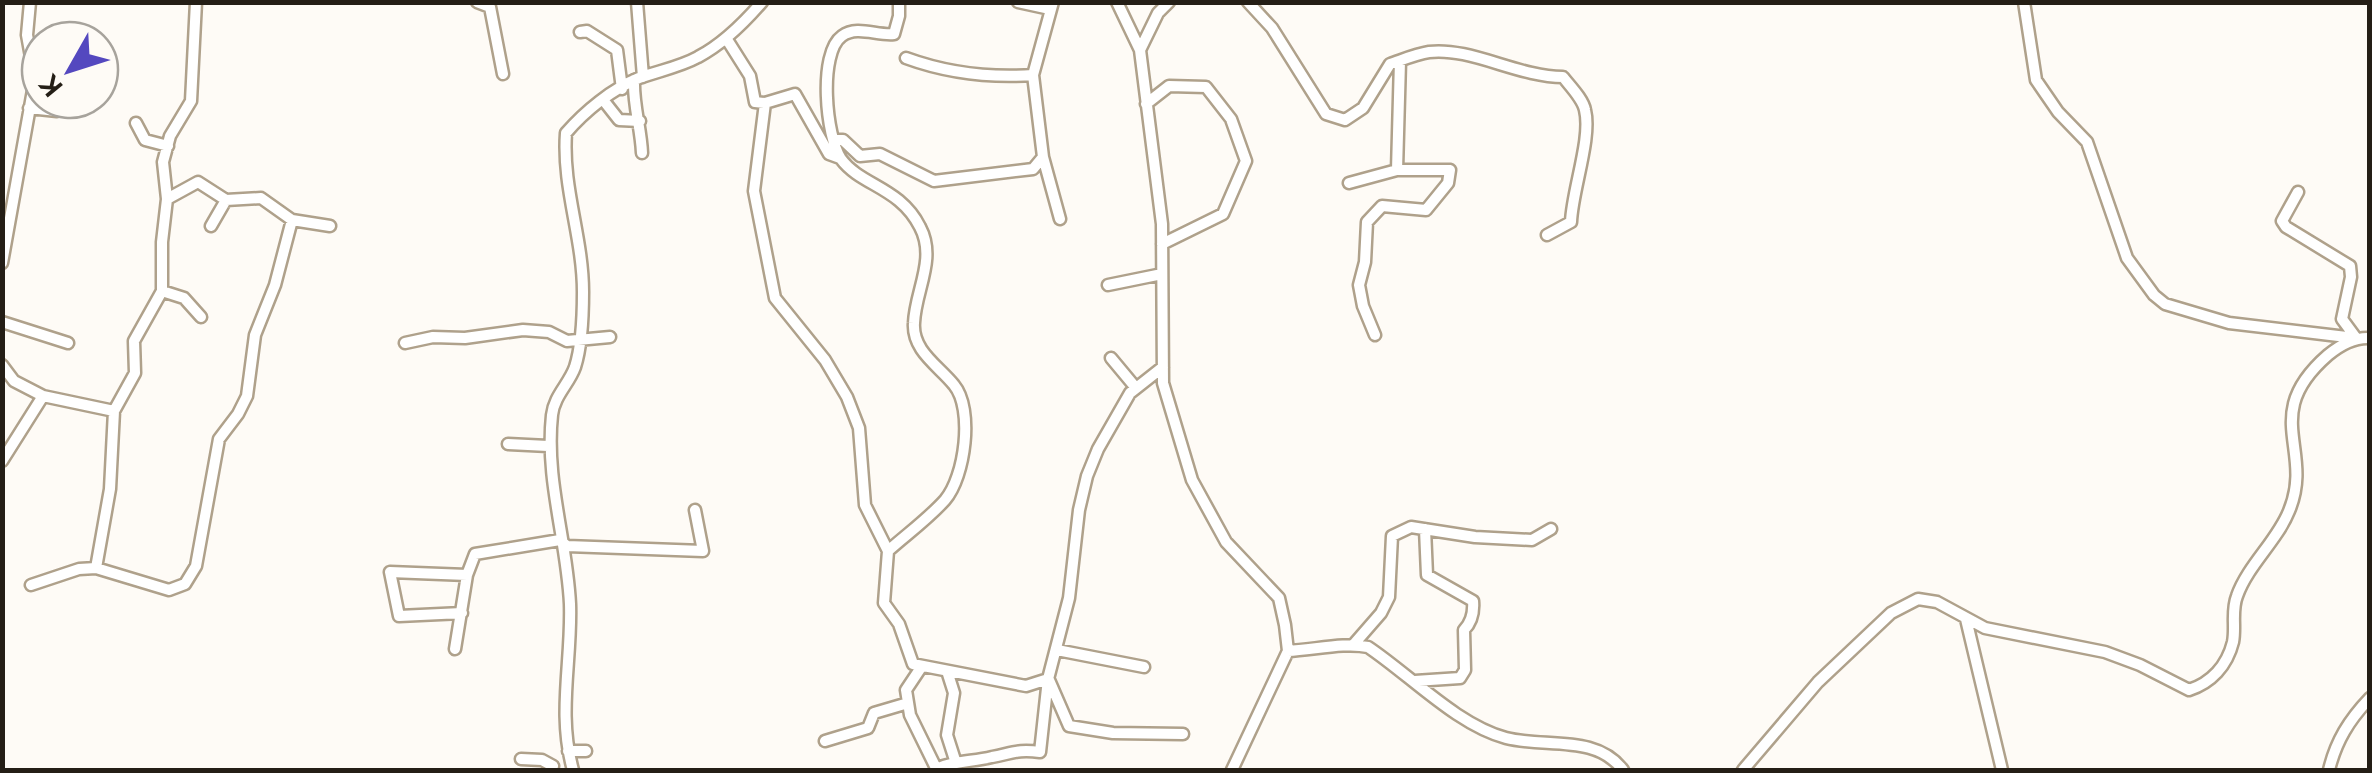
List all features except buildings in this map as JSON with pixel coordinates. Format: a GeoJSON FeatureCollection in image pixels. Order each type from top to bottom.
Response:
{"type":"FeatureCollection","features":[{"type":"Feature","properties":{"kind":"street"},"geometry":{"type":"LineString","coordinates":[[96,568],[110,488],[114,411],[135,373],[134,341],[162,291],[162,242],[168,199],[162,162],[191,101],[196,2]]}},
{"type":"Feature","properties":{"kind":"street"},"geometry":{"type":"LineString","coordinates":[[477,2],[490,7],[504,74]]}},
{"type":"Feature","properties":{"kind":"street"},"geometry":{"type":"LineString","coordinates":[[636,2],[638,79],[633,102],[640,122],[642,153]]}},
{"type":"Feature","properties":{"kind":"street"},"geometry":{"type":"LineString","coordinates":[[573,770],[567,749],[564,702],[570,603],[548,446],[553,406],[574,369],[583,292],[580,248],[567,188],[566,133],[588,107],[638,79],[696,58],[726,38],[762,2]]}},
{"type":"Feature","properties":{"kind":"street"},"geometry":{"type":"LineString","coordinates":[[842,160],[834,140],[827,77],[836,42],[858,30],[894,34],[898,2]]}},
{"type":"Feature","properties":{"kind":"street"},"geometry":{"type":"LineString","coordinates":[[1018,2],[1052,6],[1033,75],[1043,157],[1060,219]]}},
{"type":"Feature","properties":{"kind":"street"},"geometry":{"type":"LineString","coordinates":[[1117,2],[1140,50],[1162,244],[1163,383],[1192,480],[1226,542],[1279,598],[1288,651],[1232,770]]}},
{"type":"Feature","properties":{"kind":"street"},"geometry":{"type":"LineString","coordinates":[[1140,50],[1168,2]]}},
{"type":"Feature","properties":{"kind":"street"},"geometry":{"type":"LineString","coordinates":[[1248,2],[1272,28],[1326,114],[1344,120],[1363,108],[1390,64],[1430,52],[1457,54],[1538,77],[1564,76],[1586,110],[1584,148],[1570,222],[1547,234]]}},
{"type":"Feature","properties":{"kind":"street"},"geometry":{"type":"LineString","coordinates":[[2024,2],[2036,80],[2058,112],[2087,142],[2127,258],[2154,295],[2165,304],[2229,323],[2370,338]]}},
{"type":"Feature","properties":{"kind":"street"},"geometry":{"type":"LineString","coordinates":[[580,32],[588,32],[617,50],[622,88]]}},
{"type":"Feature","properties":{"kind":"street"},"geometry":{"type":"LineString","coordinates":[[726,38],[750,76],[755,102],[795,94],[829,154],[897,197],[918,223],[927,247],[914,323],[917,340],[921,351],[956,387],[966,436],[948,498],[888,551]]}},
{"type":"Feature","properties":{"kind":"street"},"geometry":{"type":"LineString","coordinates":[[906,58],[950,71],[1033,75]]}},
{"type":"Feature","properties":{"kind":"street"},"geometry":{"type":"LineString","coordinates":[[1397,170],[1400,60]]}},
{"type":"Feature","properties":{"kind":"street"},"geometry":{"type":"LineString","coordinates":[[1146,104],[1169,86],[1206,87],[1231,119],[1246,162],[1223,214],[1162,244]]}},
{"type":"Feature","properties":{"kind":"street"},"geometry":{"type":"LineString","coordinates":[[604,100],[619,120],[640,122]]}},
{"type":"Feature","properties":{"kind":"street"},"geometry":{"type":"LineString","coordinates":[[765,103],[754,190],[776,298],[824,360],[847,397],[859,428],[865,505],[888,551],[884,604],[898,624],[912,664],[1026,686],[1048,679]]}},
{"type":"Feature","properties":{"kind":"street"},"geometry":{"type":"LineString","coordinates":[[2,263],[27,120]]}},
{"type":"Feature","properties":{"kind":"street"},"geometry":{"type":"LineString","coordinates":[[136,122],[145,140],[168,146]]}},
{"type":"Feature","properties":{"kind":"street"},"geometry":{"type":"LineString","coordinates":[[834,140],[843,140],[860,156],[880,154],[934,181],[1033,169],[1043,157]]}},
{"type":"Feature","properties":{"kind":"street"},"geometry":{"type":"LineString","coordinates":[[1349,183],[1397,170],[1450,170],[1448,183],[1426,210],[1382,206],[1367,222],[1365,262],[1359,285],[1362,306],[1375,334]]}},
{"type":"Feature","properties":{"kind":"street"},"geometry":{"type":"LineString","coordinates":[[168,199],[198,182],[226,200],[261,198],[292,220],[330,226]]}},
{"type":"Feature","properties":{"kind":"street"},"geometry":{"type":"LineString","coordinates":[[2298,192],[2282,221],[2286,228],[2350,266],[2342,319],[2356,338]]}},
{"type":"Feature","properties":{"kind":"street"},"geometry":{"type":"LineString","coordinates":[[211,226],[226,200]]}},
{"type":"Feature","properties":{"kind":"street"},"geometry":{"type":"LineString","coordinates":[[31,585],[78,569],[96,568],[169,590],[185,584],[196,566],[218,439],[247,396],[255,335],[276,286],[292,220]]}},
{"type":"Feature","properties":{"kind":"street"},"geometry":{"type":"LineString","coordinates":[[1108,285],[1162,274]]}},
{"type":"Feature","properties":{"kind":"street"},"geometry":{"type":"LineString","coordinates":[[162,291],[184,298],[201,317]]}},
{"type":"Feature","properties":{"kind":"street"},"geometry":{"type":"LineString","coordinates":[[2,322],[68,343]]}},
{"type":"Feature","properties":{"kind":"street"},"geometry":{"type":"LineString","coordinates":[[405,343],[433,336],[464,338],[523,330],[550,332],[566,341],[579,342],[610,336]]}},
{"type":"Feature","properties":{"kind":"street"},"geometry":{"type":"LineString","coordinates":[[1743,770],[1818,682],[1891,612],[1918,599],[1938,602],[1985,628],[2104,652],[2140,664],[2189,690],[2204,685],[2217,674],[2233,642],[2237,594],[2290,510],[2294,482],[2290,423],[2293,398],[2324,359],[2356,338]]}},
{"type":"Feature","properties":{"kind":"street"},"geometry":{"type":"LineString","coordinates":[[1111,358],[1136,388]]}},
{"type":"Feature","properties":{"kind":"street"},"geometry":{"type":"LineString","coordinates":[[2,365],[14,381],[43,396],[114,411]]}},
{"type":"Feature","properties":{"kind":"street"},"geometry":{"type":"LineString","coordinates":[[922,666],[906,690],[910,715],[936,769],[955,760],[992,758],[1017,749],[1040,752],[1048,679],[1069,598],[1086,476],[1130,393],[1163,366]]}},
{"type":"Feature","properties":{"kind":"street"},"geometry":{"type":"LineString","coordinates":[[2,461],[43,396]]}},
{"type":"Feature","properties":{"kind":"street"},"geometry":{"type":"LineString","coordinates":[[508,444],[548,446]]}},
{"type":"Feature","properties":{"kind":"street"},"geometry":{"type":"LineString","coordinates":[[455,649],[467,575],[475,554],[560,540],[567,546],[704,551],[695,510]]}},
{"type":"Feature","properties":{"kind":"street"},"geometry":{"type":"LineString","coordinates":[[1354,644],[1389,597],[1392,536],[1412,527],[1475,537],[1532,540],[1551,528]]}},
{"type":"Feature","properties":{"kind":"street"},"geometry":{"type":"LineString","coordinates":[[1414,681],[1460,678],[1465,670],[1464,630],[1471,623],[1473,608],[1473,601],[1427,575],[1424,529]]}},
{"type":"Feature","properties":{"kind":"street"},"geometry":{"type":"LineString","coordinates":[[462,612],[399,616],[390,572],[467,575]]}},
{"type":"Feature","properties":{"kind":"street"},"geometry":{"type":"LineString","coordinates":[[1966,618],[2002,770]]}},
{"type":"Feature","properties":{"kind":"street"},"geometry":{"type":"LineString","coordinates":[[1288,651],[1354,644],[1368,647],[1489,731],[1506,738],[1598,750],[1623,770]]}},
{"type":"Feature","properties":{"kind":"street"},"geometry":{"type":"LineString","coordinates":[[1057,650],[1144,667]]}},
{"type":"Feature","properties":{"kind":"street"},"geometry":{"type":"LineString","coordinates":[[947,670],[954,693],[947,735],[955,760]]}},
{"type":"Feature","properties":{"kind":"street"},"geometry":{"type":"LineString","coordinates":[[1048,679],[1069,726]]}},
{"type":"Feature","properties":{"kind":"street"},"geometry":{"type":"LineString","coordinates":[[2329,770],[2334,748],[2352,716],[2370,698]]}},
{"type":"Feature","properties":{"kind":"street"},"geometry":{"type":"LineString","coordinates":[[825,740],[868,728],[874,712],[908,703]]}},
{"type":"Feature","properties":{"kind":"street"},"geometry":{"type":"LineString","coordinates":[[1043,724],[1114,733],[1183,734]]}},
{"type":"Feature","properties":{"kind":"street"},"geometry":{"type":"LineString","coordinates":[[567,749],[586,751]]}},
{"type":"Feature","properties":{"kind":"street"},"geometry":{"type":"LineString","coordinates":[[522,759],[542,760],[551,768],[567,749]]}}]}
